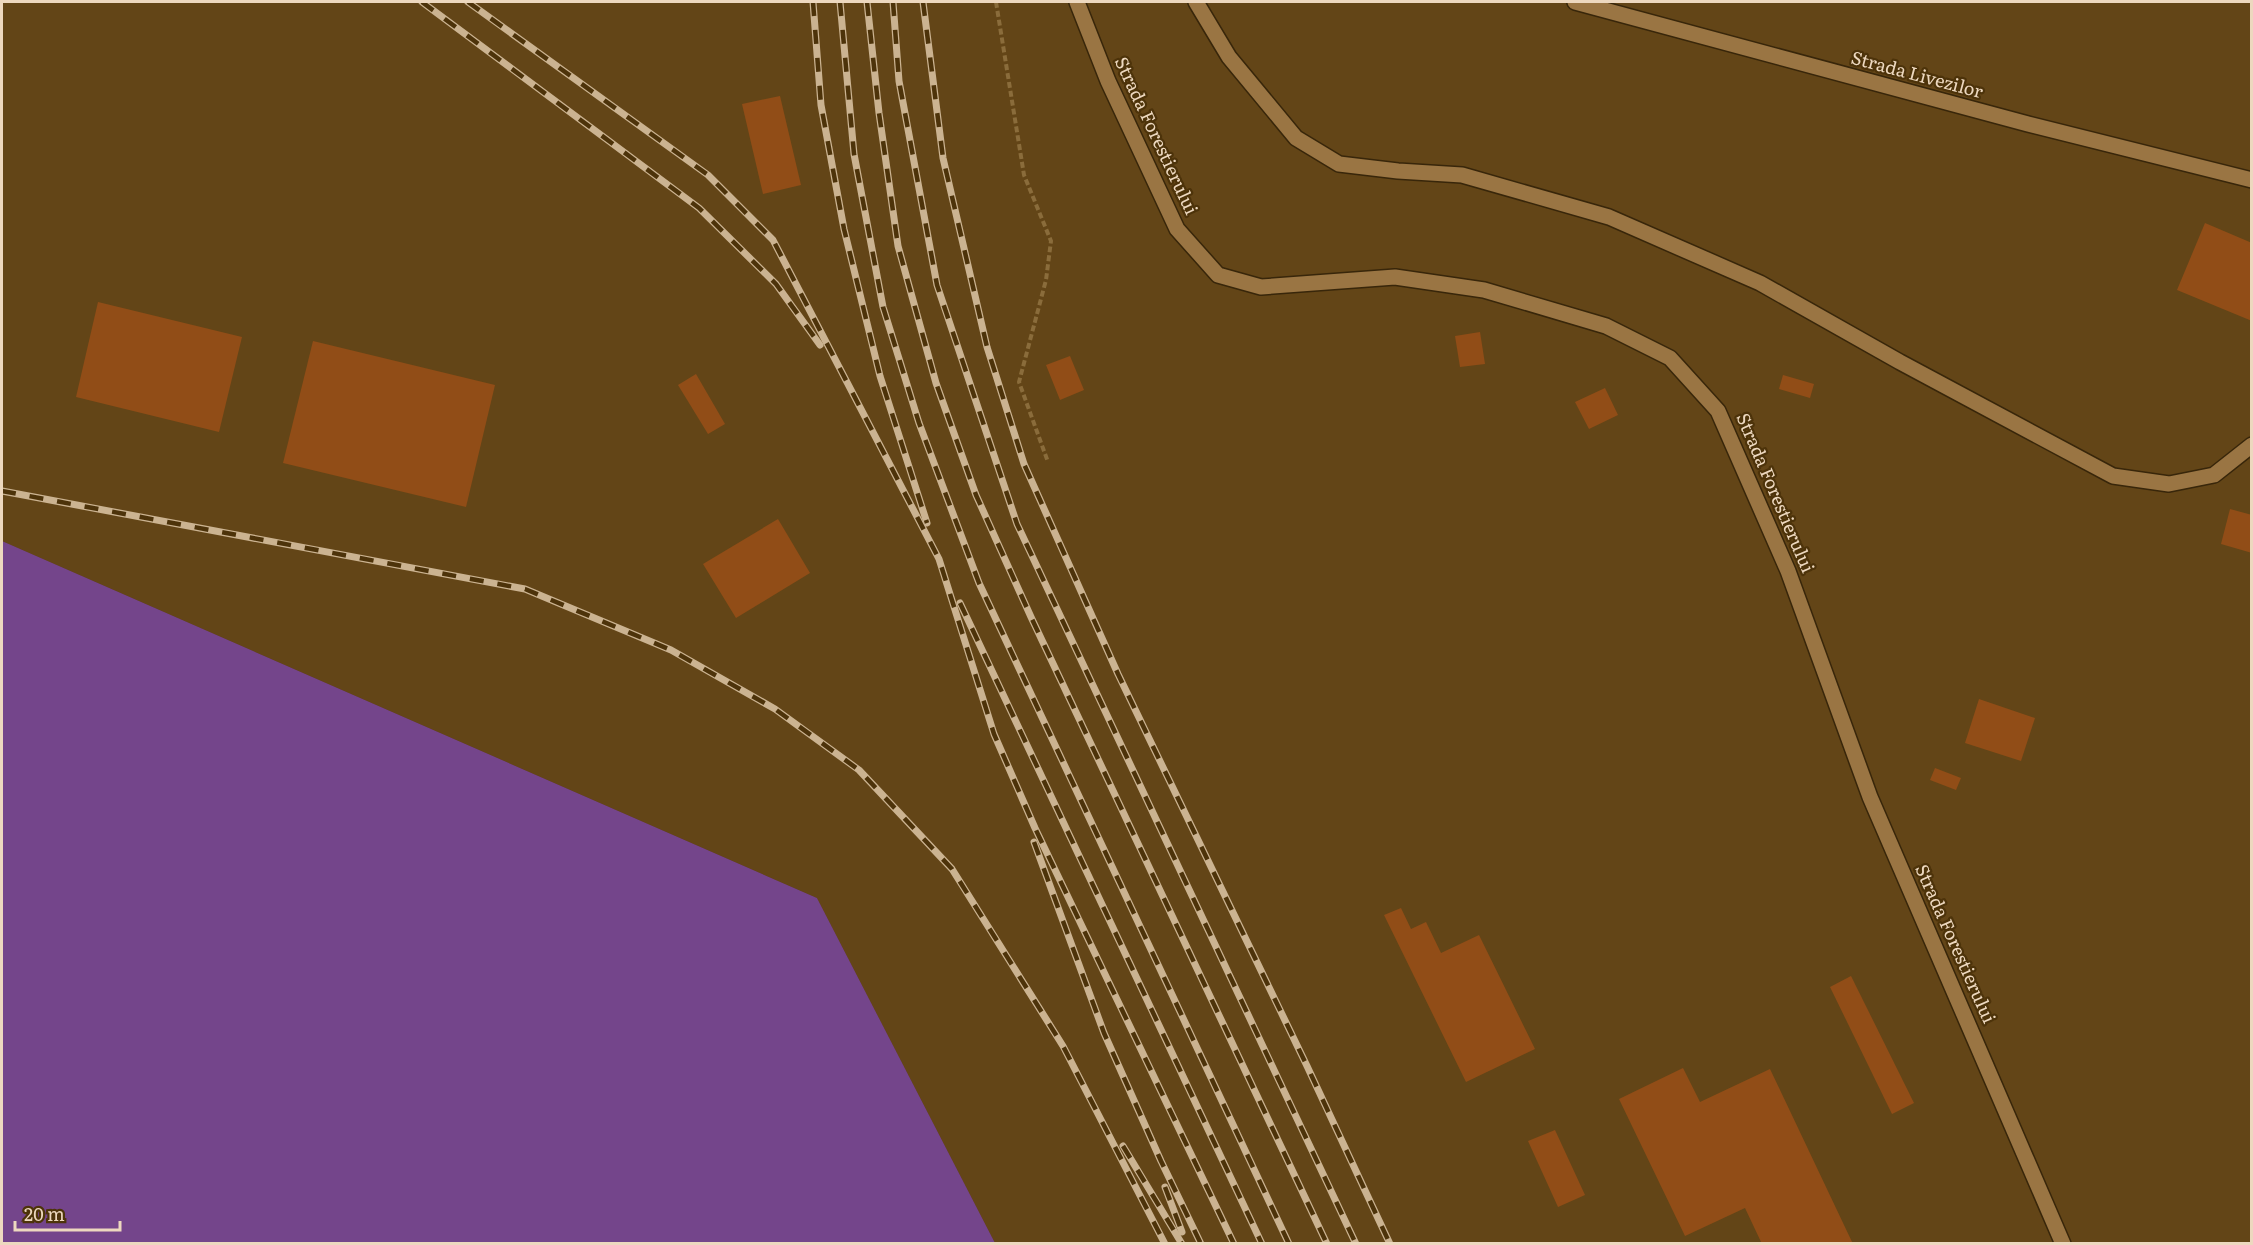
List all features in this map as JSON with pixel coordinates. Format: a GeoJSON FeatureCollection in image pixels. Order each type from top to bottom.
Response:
{"type":"FeatureCollection","features":[{"type":"Feature","properties":{"kind":"street","name":"Strada Forestierului"},"geometry":{"type":"LineString","coordinates":[[1077,2],[1108,81],[1177,229],[1218,275],[1261,287],[1395,277],[1484,290],[1605,326],[1670,358],[1718,411],[1788,571],[1870,797],[2063,1244]]}},
{"type":"Feature","properties":{"kind":"street"},"geometry":{"type":"LineString","coordinates":[[1196,2],[1229,57],[1296,138],[1339,164],[1462,175],[1609,218],[1760,283],[1900,362],[2113,476],[2169,484],[2214,475],[2252,446]]}},
{"type":"Feature","properties":{"kind":"street","name":"Strada Livezilor"},"geometry":{"type":"LineString","coordinates":[[1575,2],[1994,115],[2252,180]]}},
{"type":"Feature","properties":{"kind":"path"},"geometry":{"type":"LineString","coordinates":[[996,2],[1024,175],[1051,241],[1046,280],[1019,382],[1048,462]]}},
{"type":"Feature","properties":{"kind":"shaded area"},"geometry":{"type":"Polygon","coordinates":[[[2,2],[2251,2],[2251,1243],[995,1243],[817,898],[2,541],[2,2]]]}},
{"type":"Feature","properties":{"kind":"shaded area"},"geometry":{"type":"Polygon","coordinates":[[[2,541],[817,898],[995,1243],[2,1243],[2,541]]]}},
{"type":"Feature","properties":{"kind":"building"},"geometry":{"type":"Polygon","coordinates":[[[780,96],[801,185],[763,194],[742,104],[780,96]]]}},
{"type":"Feature","properties":{"kind":"building"},"geometry":{"type":"Polygon","coordinates":[[[2205,223],[2252,243],[2252,321],[2177,290],[2205,223]]]}},
{"type":"Feature","properties":{"kind":"building"},"geometry":{"type":"Polygon","coordinates":[[[98,302],[242,337],[219,432],[76,397],[98,302]]]}},
{"type":"Feature","properties":{"kind":"building"},"geometry":{"type":"Polygon","coordinates":[[[1480,332],[1485,364],[1460,367],[1455,336],[1480,332]]]}},
{"type":"Feature","properties":{"kind":"building"},"geometry":{"type":"Polygon","coordinates":[[[313,341],[495,385],[466,507],[283,463],[313,341]]]}},
{"type":"Feature","properties":{"kind":"building"},"geometry":{"type":"Polygon","coordinates":[[[1070,356],[1084,390],[1060,400],[1046,365],[1070,356]]]}},
{"type":"Feature","properties":{"kind":"building"},"geometry":{"type":"Polygon","coordinates":[[[696,374],[725,424],[708,434],[678,385],[696,374]]]}},
{"type":"Feature","properties":{"kind":"building"},"geometry":{"type":"Polygon","coordinates":[[[1783,375],[1814,384],[1810,398],[1779,389],[1783,375]]]}},
{"type":"Feature","properties":{"kind":"building"},"geometry":{"type":"Polygon","coordinates":[[[1605,388],[1618,415],[1589,429],[1575,402],[1605,388]]]}},
{"type":"Feature","properties":{"kind":"building"},"geometry":{"type":"Polygon","coordinates":[[[2230,509],[2252,515],[2252,553],[2221,544],[2230,509]]]}},
{"type":"Feature","properties":{"kind":"building"},"geometry":{"type":"Polygon","coordinates":[[[778,519],[810,573],[736,618],[703,564],[778,519]]]}},
{"type":"Feature","properties":{"kind":"building"},"geometry":{"type":"Polygon","coordinates":[[[1979,699],[2035,718],[2021,761],[1965,743],[1979,699]]]}},
{"type":"Feature","properties":{"kind":"building"},"geometry":{"type":"Polygon","coordinates":[[[1935,768],[1961,778],[1956,790],[1930,780],[1935,768]]]}},
{"type":"Feature","properties":{"kind":"building"},"geometry":{"type":"Polygon","coordinates":[[[1401,908],[1411,929],[1426,922],[1441,953],[1479,935],[1535,1049],[1466,1082],[1384,915],[1401,908]]]}},
{"type":"Feature","properties":{"kind":"building"},"geometry":{"type":"Polygon","coordinates":[[[1851,976],[1914,1103],[1892,1114],[1830,987],[1851,976]]]}},
{"type":"Feature","properties":{"kind":"building"},"geometry":{"type":"Polygon","coordinates":[[[1683,1068],[1700,1102],[1770,1069],[1853,1244],[1762,1244],[1745,1208],[1685,1236],[1619,1099],[1683,1068]]]}},
{"type":"Feature","properties":{"kind":"building"},"geometry":{"type":"Polygon","coordinates":[[[1555,1130],[1585,1195],[1558,1207],[1528,1141],[1555,1130]]]}},
{"type":"Feature","properties":{"kind":"railway"},"geometry":{"type":"LineString","coordinates":[[422,2],[699,208],[776,284],[820,345]]}},
{"type":"Feature","properties":{"kind":"railway"},"geometry":{"type":"LineString","coordinates":[[468,2],[708,175],[773,240],[939,559],[994,734],[1035,828],[1234,1244]]}},
{"type":"Feature","properties":{"kind":"railway"},"geometry":{"type":"LineString","coordinates":[[813,2],[821,105],[844,229],[880,376],[927,523]]}},
{"type":"Feature","properties":{"kind":"railway"},"geometry":{"type":"LineString","coordinates":[[840,2],[854,154],[883,307],[919,423],[979,583],[1289,1244]]}},
{"type":"Feature","properties":{"kind":"railway"},"geometry":{"type":"LineString","coordinates":[[867,2],[879,113],[898,246],[936,383],[976,495],[1031,617],[1327,1244]]}},
{"type":"Feature","properties":{"kind":"railway"},"geometry":{"type":"LineString","coordinates":[[893,2],[899,81],[937,285],[1017,524],[1356,1244]]}},
{"type":"Feature","properties":{"kind":"railway"},"geometry":{"type":"LineString","coordinates":[[923,2],[943,158],[987,347],[1024,464],[1118,674],[1390,1244]]}},
{"type":"Feature","properties":{"kind":"railway"},"geometry":{"type":"LineString","coordinates":[[2,491],[525,589],[671,650],[775,709],[859,770],[952,869],[1063,1046],[1165,1244]]}},
{"type":"Feature","properties":{"kind":"railway"},"geometry":{"type":"LineString","coordinates":[[960,603],[1262,1244]]}},
{"type":"Feature","properties":{"kind":"railway"},"geometry":{"type":"LineString","coordinates":[[1034,842],[1104,1033],[1201,1244]]}},
{"type":"Feature","properties":{"kind":"railway"},"geometry":{"type":"LineString","coordinates":[[1123,1146],[1182,1244]]}},
{"type":"Feature","properties":{"kind":"railway"},"geometry":{"type":"LineString","coordinates":[[1165,1187],[1182,1232]]}}]}
